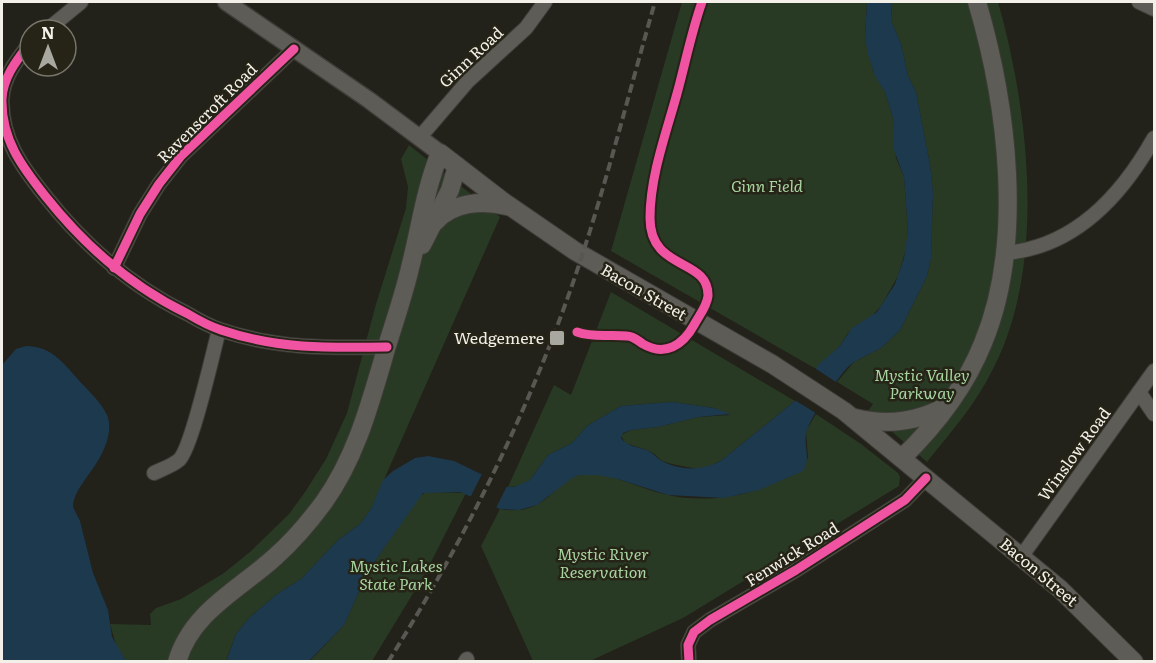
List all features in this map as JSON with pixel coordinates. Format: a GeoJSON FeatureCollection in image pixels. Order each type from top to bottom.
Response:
{"type":"FeatureCollection","features":[{"type":"Feature","properties":{"kind":"main road"},"geometry":{"type":"LineString","coordinates":[[902,458],[951,403],[975,362],[987,335],[997,298],[1004,253],[1006,183],[1003,124],[991,55],[977,2]]}},
{"type":"Feature","properties":{"kind":"main road"},"geometry":{"type":"LineString","coordinates":[[177,662],[188,635],[201,620],[225,597],[277,555],[301,530],[324,502],[341,473],[361,431],[387,347],[410,268],[430,181],[440,153]]}},
{"type":"Feature","properties":{"kind":"main road","name":"Bacon Street"},"geometry":{"type":"LineString","coordinates":[[440,153],[512,208],[587,259],[796,379],[834,404],[1074,601],[1134,662]]}},
{"type":"Feature","properties":{"kind":"main road"},"geometry":{"type":"LineString","coordinates":[[410,268],[450,190],[457,166]]}},
{"type":"Feature","properties":{"kind":"main road"},"geometry":{"type":"LineString","coordinates":[[434,223],[449,210],[468,204],[492,203],[512,208]]}},
{"type":"Feature","properties":{"kind":"main road"},"geometry":{"type":"LineString","coordinates":[[852,418],[877,422],[905,421],[924,416],[951,403]]}},
{"type":"Feature","properties":{"kind":"street"},"geometry":{"type":"LineString","coordinates":[[62,18],[81,2]]}},
{"type":"Feature","properties":{"kind":"street","name":"Bacon Street"},"geometry":{"type":"LineString","coordinates":[[226,2],[440,153]]}},
{"type":"Feature","properties":{"kind":"street","name":"Ginn Road"},"geometry":{"type":"LineString","coordinates":[[420,137],[463,86],[526,28],[545,2]]}},
{"type":"Feature","properties":{"kind":"street"},"geometry":{"type":"LineString","coordinates":[[1139,2],[1155,9]]}},
{"type":"Feature","properties":{"kind":"street","name":"Ravenscroft Road"},"geometry":{"type":"LineString","coordinates":[[114,268],[140,214],[159,184],[181,156],[294,48]]}},
{"type":"Feature","properties":{"kind":"street"},"geometry":{"type":"LineString","coordinates":[[18,58],[6,80],[2,97],[3,119],[8,139],[22,165],[64,219],[114,268],[159,300],[219,330],[265,343],[314,348],[387,347]]}},
{"type":"Feature","properties":{"kind":"street"},"geometry":{"type":"LineString","coordinates":[[1004,253],[1047,244],[1089,219],[1123,185],[1155,138]]}},
{"type":"Feature","properties":{"kind":"street"},"geometry":{"type":"LineString","coordinates":[[154,473],[180,459],[184,454],[197,415],[219,330]]}},
{"type":"Feature","properties":{"kind":"street","name":"Winslow Road"},"geometry":{"type":"LineString","coordinates":[[1021,557],[1155,371]]}},
{"type":"Feature","properties":{"kind":"street"},"geometry":{"type":"LineString","coordinates":[[1139,392],[1155,414]]}},
{"type":"Feature","properties":{"kind":"street","name":"Fenwick Road"},"geometry":{"type":"LineString","coordinates":[[689,662],[688,645],[694,632],[905,500],[926,478]]}},
{"type":"Feature","properties":{"kind":"green space","name":"Ginn Field"},"geometry":{"type":"Polygon","coordinates":[[[682,2],[867,2],[865,38],[873,70],[885,92],[893,118],[896,158],[904,177],[908,231],[906,249],[898,276],[881,306],[871,317],[848,333],[839,347],[816,369],[611,251],[682,2]]]}},
{"type":"Feature","properties":{"kind":"green space","name":"Mystic Valley Parkway"},"geometry":{"type":"Polygon","coordinates":[[[891,2],[998,2],[1018,91],[1024,139],[1027,187],[1026,236],[1021,283],[1010,328],[993,369],[979,394],[927,462],[868,411],[873,404],[837,382],[854,362],[881,348],[900,330],[927,276],[931,258],[933,192],[930,165],[916,92],[908,76],[901,44],[892,23],[891,2]]]}},
{"type":"Feature","properties":{"kind":"green space"},"geometry":{"type":"Polygon","coordinates":[[[409,145],[500,217],[371,509],[360,524],[338,540],[301,579],[277,594],[249,618],[236,634],[226,661],[126,661],[116,645],[110,624],[151,625],[150,614],[156,608],[181,599],[224,573],[251,551],[289,514],[326,459],[347,413],[376,304],[406,208],[408,187],[401,159],[409,145]]]}},
{"type":"Feature","properties":{"kind":"green space"},"geometry":{"type":"Polygon","coordinates":[[[611,292],[795,401],[722,460],[708,467],[697,469],[662,461],[653,453],[625,443],[621,435],[631,430],[658,427],[698,417],[730,415],[714,408],[672,402],[621,406],[587,426],[572,443],[548,455],[530,480],[519,486],[508,487],[554,385],[571,395],[611,292]]]}},
{"type":"Feature","properties":{"kind":"green space","name":"Mystic River Reservation"},"geometry":{"type":"Polygon","coordinates":[[[816,414],[861,444],[898,473],[899,486],[683,618],[590,661],[533,661],[481,546],[500,509],[530,508],[550,496],[574,476],[585,474],[606,476],[654,491],[687,498],[712,498],[749,492],[788,478],[808,458],[806,431],[816,414]]]}},
{"type":"Feature","properties":{"kind":"green space","name":"Mystic Lakes State Park"},"geometry":{"type":"Polygon","coordinates":[[[426,492],[466,493],[426,572],[372,661],[309,662],[344,625],[365,578],[377,558],[419,497],[426,492]]]}},
{"type":"Feature","properties":{"kind":"water"},"geometry":{"type":"Polygon","coordinates":[[[867,2],[891,2],[892,23],[901,44],[908,76],[916,92],[933,192],[931,258],[927,276],[900,330],[881,348],[848,367],[818,409],[806,434],[807,457],[803,471],[759,490],[724,498],[668,495],[618,479],[597,475],[579,475],[537,505],[519,510],[500,509],[460,492],[423,493],[365,578],[344,625],[309,661],[226,662],[236,634],[249,618],[277,594],[301,579],[338,540],[360,524],[371,509],[383,480],[415,458],[428,456],[454,461],[508,487],[514,487],[530,480],[548,455],[572,443],[587,426],[621,406],[672,402],[714,408],[731,414],[698,417],[658,427],[631,430],[623,433],[621,438],[629,445],[648,451],[669,464],[677,467],[700,468],[722,460],[795,401],[819,364],[839,347],[852,328],[877,312],[895,284],[904,258],[908,231],[904,177],[894,150],[893,118],[885,92],[875,76],[868,54],[865,38],[867,2]]]}},
{"type":"Feature","properties":{"kind":"water"},"geometry":{"type":"Polygon","coordinates":[[[26,346],[41,348],[59,359],[96,399],[107,415],[108,438],[98,462],[78,490],[73,507],[80,521],[93,573],[108,610],[112,637],[126,661],[2,661],[2,365],[16,349],[26,346]]]}},
{"type":"Feature","properties":{"kind":"pier"},"geometry":{"type":"Polygon","coordinates":[[[813,367],[839,384],[819,415],[793,399],[813,367]]]}},
{"type":"Feature","properties":{"kind":"pier"},"geometry":{"type":"Polygon","coordinates":[[[483,472],[508,484],[495,510],[470,498],[483,472]]]}},
{"type":"Feature","properties":{"kind":"railway"},"geometry":{"type":"LineString","coordinates":[[388,662],[465,529],[532,390],[569,294],[593,222],[655,2]]}},
{"type":"Feature","properties":{"kind":"cycle path"},"geometry":{"type":"LineString","coordinates":[[577,332],[629,336],[651,348],[666,349],[679,343],[690,332],[706,303],[708,296],[706,284],[699,275],[659,247],[653,235],[650,218],[656,169],[702,2]]}},
{"type":"Feature","properties":{"kind":"cycle path"},"geometry":{"type":"LineString","coordinates":[[114,268],[140,214],[159,184],[181,156],[294,49]]}},
{"type":"Feature","properties":{"kind":"cycle path"},"geometry":{"type":"LineString","coordinates":[[18,59],[5,83],[2,99],[5,127],[15,152],[29,175],[76,232],[128,278],[204,323],[242,336],[303,346],[387,347]]}},
{"type":"Feature","properties":{"kind":"cycle path"},"geometry":{"type":"LineString","coordinates":[[689,662],[688,645],[694,632],[905,500],[926,478]]}},
{"type":"Feature","properties":{"kind":"place","name":"Wedgemere"},"geometry":{"type":"Point","coordinates":[557,338]}}]}
